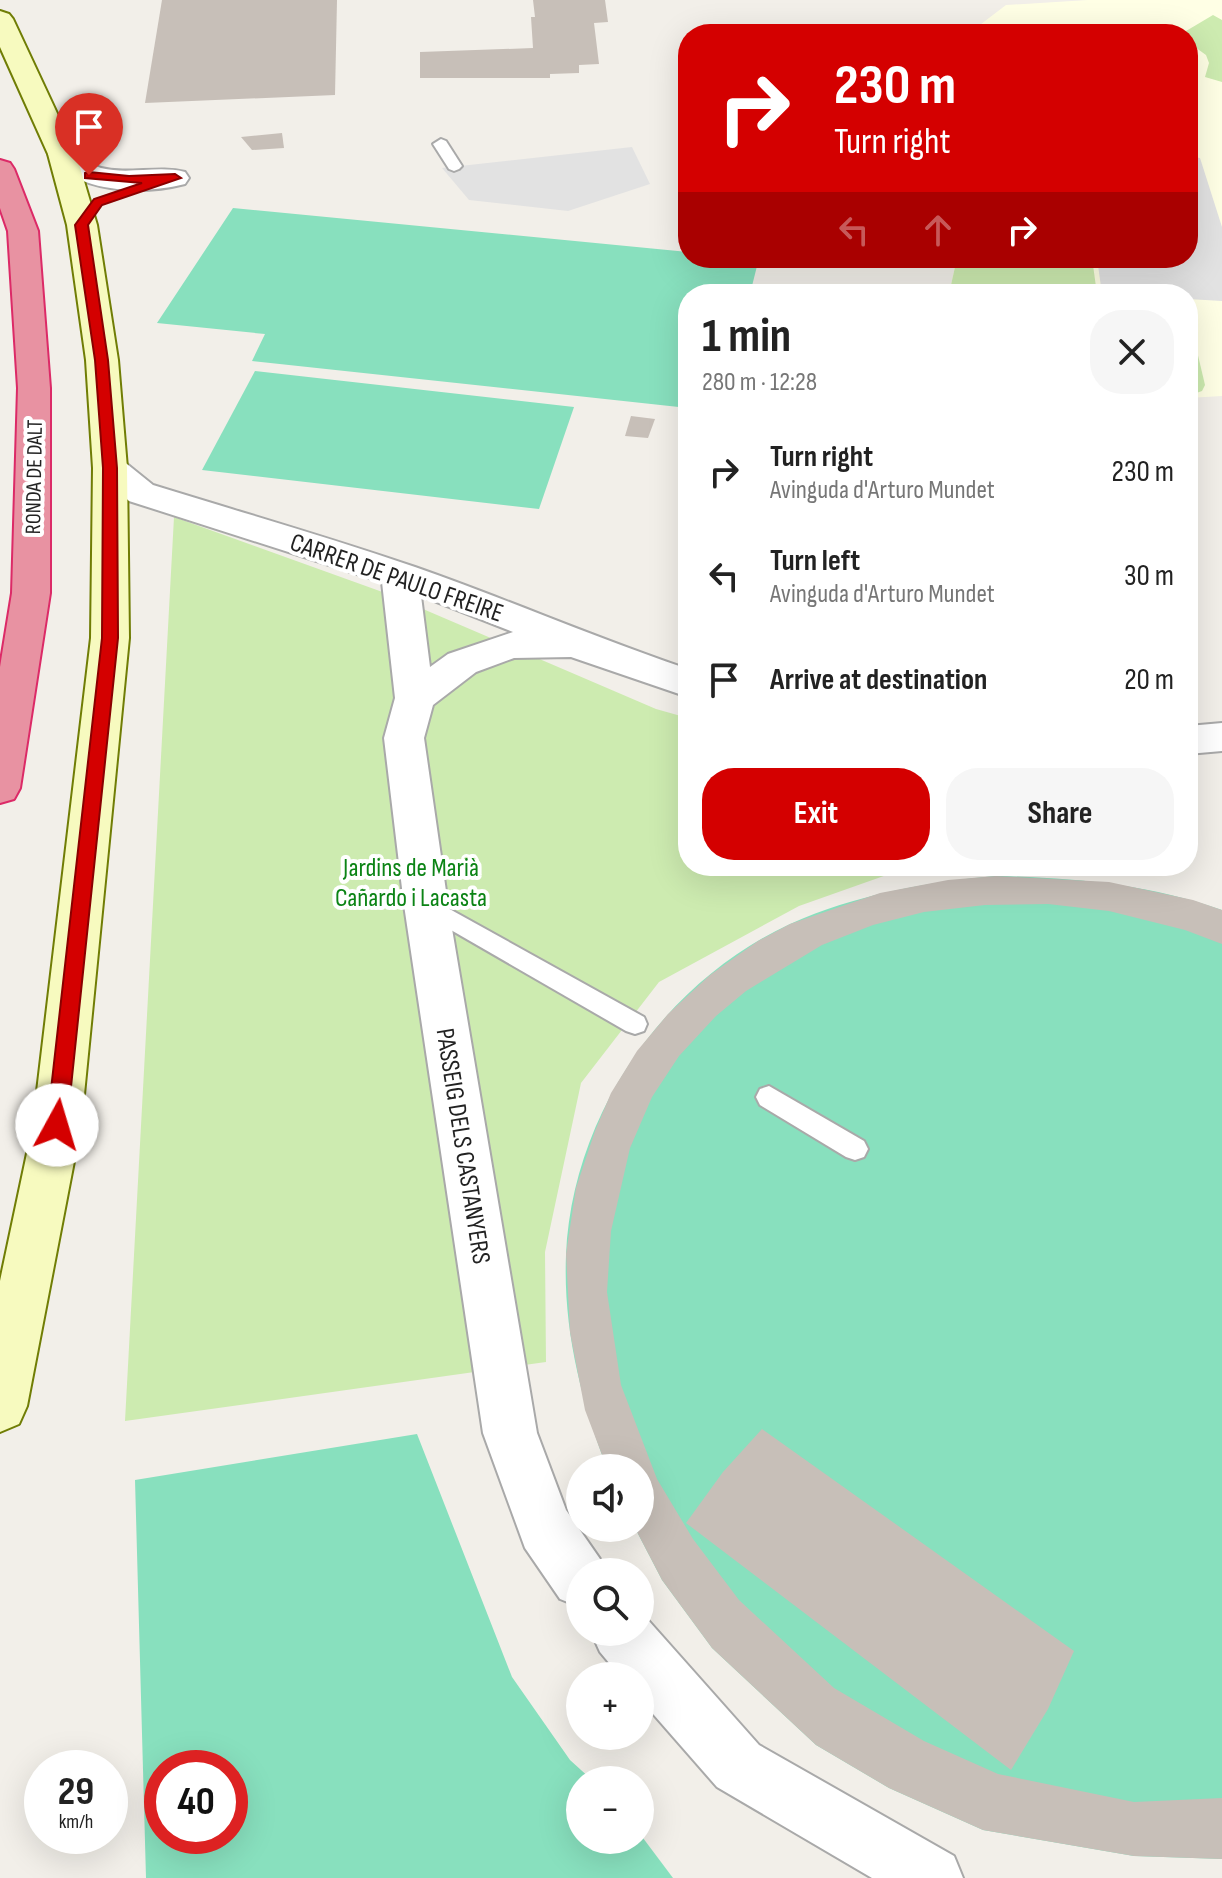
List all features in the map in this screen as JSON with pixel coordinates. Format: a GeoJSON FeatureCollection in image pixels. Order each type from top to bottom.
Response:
{"type":"FeatureCollection","features":[{"type":"Feature","properties":{"kind":"highway","name":"RONDA DE DALT"},"geometry":{"type":"LineString","coordinates":[[0,169],[23,231],[34,388],[31,593],[0,788]]}},
{"type":"Feature","properties":{"kind":"street"},"geometry":{"type":"LineString","coordinates":[[0,19],[62,154],[82,225],[102,360],[110,468],[110,638],[57,1125],[0,1406]]}},
{"type":"Feature","properties":{"kind":"street"},"geometry":{"type":"LineString","coordinates":[[62,154],[89,175],[129,180],[175,178],[98,202],[82,225]]}},
{"type":"Feature","properties":{"kind":"street","name":"CARRER DE PAULO FREIRE"},"geometry":{"type":"LineString","coordinates":[[110,468],[141,493],[400,575],[496,610],[577,645],[678,680]]}},
{"type":"Feature","properties":{"kind":"street","name":"PASSEIG DELS CASTANYERS"},"geometry":{"type":"LineString","coordinates":[[400,575],[415,698],[404,738],[426,905],[510,1433],[545,1528],[566,1559]]}},
{"type":"Feature","properties":{"kind":"street"},"geometry":{"type":"LineString","coordinates":[[415,698],[462,663],[511,645],[577,645]]}},
{"type":"Feature","properties":{"kind":"street"},"geometry":{"type":"LineString","coordinates":[[1198,739],[1222,737]]}},
{"type":"Feature","properties":{"kind":"street"},"geometry":{"type":"LineString","coordinates":[[632,1646],[738,1766],[932,1878]]}},
{"type":"Feature","properties":{"kind":"lane"},"geometry":{"type":"LineString","coordinates":[[441,144],[454,166]]}},
{"type":"Feature","properties":{"kind":"lane"},"geometry":{"type":"LineString","coordinates":[[426,905],[635,1024]]}},
{"type":"Feature","properties":{"kind":"lane"},"geometry":{"type":"LineString","coordinates":[[769,1097],[855,1149]]}},
{"type":"Feature","properties":{"kind":"shaded area"},"geometry":{"type":"Polygon","coordinates":[[[1088,0],[1222,0],[1222,396],[1198,397],[1198,284],[951,284],[955,268],[1198,268],[1198,24],[981,24],[1006,5],[1088,0]]]}},
{"type":"Feature","properties":{"kind":"shaded area"},"geometry":{"type":"Polygon","coordinates":[[[632,147],[650,184],[568,211],[469,200],[442,168],[632,147]]]}},
{"type":"Feature","properties":{"kind":"shaded area"},"geometry":{"type":"Polygon","coordinates":[[[1200,158],[1222,227],[1222,301],[1198,300],[1198,284],[1101,284],[1098,268],[1198,268],[1200,158]]]}},
{"type":"Feature","properties":{"kind":"green space"},"geometry":{"type":"Polygon","coordinates":[[[1213,15],[1222,20],[1222,82],[1205,77],[1209,63],[1206,55],[1198,49],[1198,24],[1213,15]]]}},
{"type":"Feature","properties":{"kind":"green space"},"geometry":{"type":"Polygon","coordinates":[[[233,208],[678,251],[678,268],[756,268],[752,284],[678,284],[678,407],[252,361],[265,334],[157,323],[233,208]]]}},
{"type":"Feature","properties":{"kind":"green space"},"geometry":{"type":"Polygon","coordinates":[[[955,268],[1093,268],[1096,284],[951,284],[955,268]]]}},
{"type":"Feature","properties":{"kind":"green space"},"geometry":{"type":"Polygon","coordinates":[[[1198,355],[1205,385],[1198,392],[1198,355]]]}},
{"type":"Feature","properties":{"kind":"green space"},"geometry":{"type":"Polygon","coordinates":[[[255,371],[574,407],[539,509],[202,470],[255,371]]]}},
{"type":"Feature","properties":{"kind":"green space","name":"Jardins de Marià Cañardo i Lacasta"},"geometry":{"type":"Polygon","coordinates":[[[174,517],[388,594],[656,709],[678,715],[678,876],[884,876],[799,906],[659,982],[581,1083],[545,1252],[546,1362],[125,1421],[174,517]]]}},
{"type":"Feature","properties":{"kind":"green space"},"geometry":{"type":"Polygon","coordinates":[[[996,876],[1054,878],[1138,888],[1222,910],[1222,1859],[1134,1856],[983,1830],[889,1788],[816,1745],[712,1648],[662,1580],[654,1558],[651,1558],[642,1542],[654,1542],[654,1454],[602,1454],[589,1416],[567,1310],[566,1255],[572,1203],[586,1152],[606,1104],[633,1059],[665,1017],[703,980],[744,949],[790,924],[840,905],[891,891],[996,876]]]}},
{"type":"Feature","properties":{"kind":"green space"},"geometry":{"type":"Polygon","coordinates":[[[417,1434],[512,1677],[577,1766],[566,1766],[566,1854],[654,1853],[673,1878],[146,1878],[145,1854],[248,1854],[248,1750],[144,1750],[144,1806],[135,1480],[417,1434]]]}},
{"type":"Feature","properties":{"kind":"building"},"geometry":{"type":"Polygon","coordinates":[[[162,0],[337,0],[335,95],[145,103],[162,0]]]}},
{"type":"Feature","properties":{"kind":"building"},"geometry":{"type":"Polygon","coordinates":[[[533,0],[605,0],[608,22],[594,23],[599,64],[579,65],[579,73],[550,74],[550,78],[420,78],[420,52],[533,48],[533,0]]]}},
{"type":"Feature","properties":{"kind":"building"},"geometry":{"type":"Polygon","coordinates":[[[282,133],[284,148],[252,150],[241,137],[282,133]]]}},
{"type":"Feature","properties":{"kind":"building"},"geometry":{"type":"Polygon","coordinates":[[[631,416],[655,419],[648,438],[625,436],[631,416]]]}},
{"type":"Feature","properties":{"kind":"building"},"geometry":{"type":"Polygon","coordinates":[[[996,876],[1109,882],[1193,900],[1222,910],[1222,944],[1185,930],[1109,911],[1048,904],[985,905],[924,912],[873,925],[822,945],[746,991],[716,1016],[679,1056],[652,1097],[630,1148],[611,1231],[607,1292],[621,1385],[647,1454],[602,1454],[585,1410],[570,1332],[566,1254],[576,1188],[611,1093],[637,1051],[668,1014],[710,975],[758,941],[790,924],[880,893],[948,880],[996,876]]]}},
{"type":"Feature","properties":{"kind":"building"},"geometry":{"type":"Polygon","coordinates":[[[762,1429],[1074,1651],[1048,1709],[1011,1770],[686,1523],[723,1472],[762,1429]]]}},
{"type":"Feature","properties":{"kind":"building"},"geometry":{"type":"Polygon","coordinates":[[[654,1471],[693,1539],[739,1600],[834,1688],[924,1741],[998,1774],[1134,1802],[1222,1798],[1222,1859],[1134,1856],[983,1830],[889,1788],[816,1745],[712,1648],[662,1580],[654,1558],[651,1558],[642,1542],[654,1542],[654,1471]]]}},
{"type":"Feature","properties":{"kind":"route"},"geometry":{"type":"LineString","coordinates":[[57,1125],[110,638],[110,468],[102,360],[82,225],[98,202],[175,178],[129,180],[89,175]]}}]}
